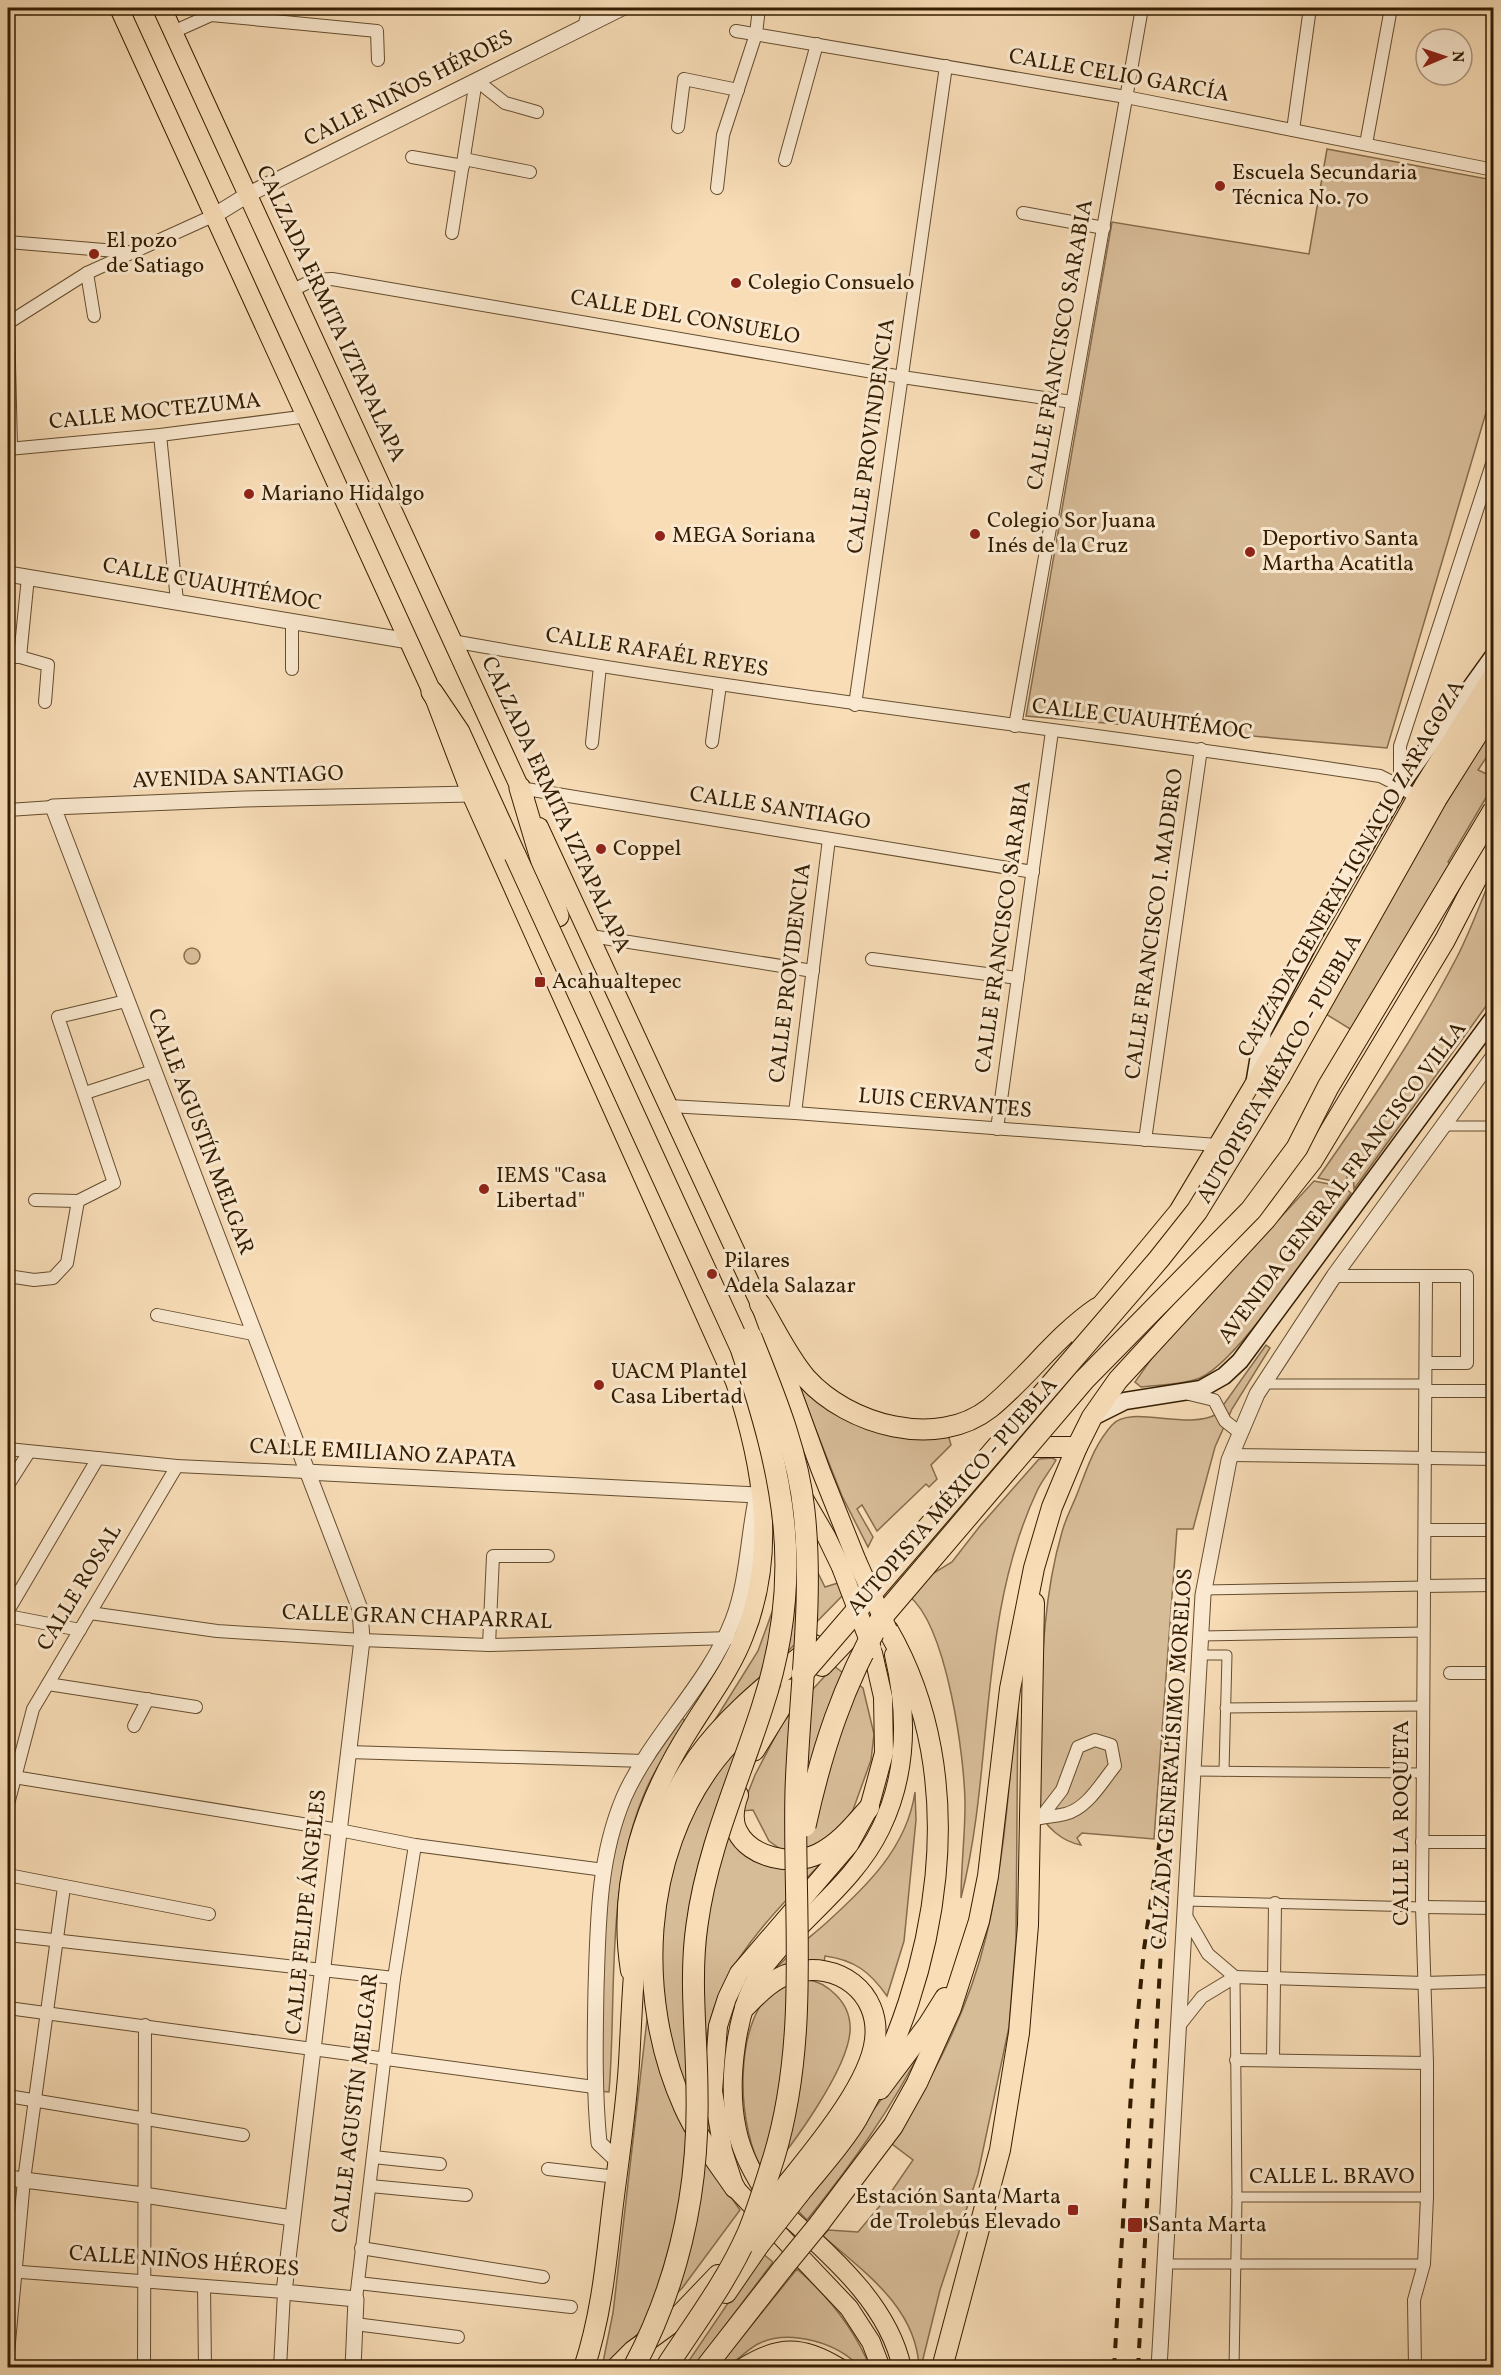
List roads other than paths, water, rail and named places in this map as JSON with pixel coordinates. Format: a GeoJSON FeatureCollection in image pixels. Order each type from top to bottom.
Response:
{"type":"FeatureCollection","features":[{"type":"Feature","properties":{"kind":"highway","name":"CALZADA GENERAL IGNACIO ZARAGOZA"},"geometry":{"type":"LineString","coordinates":[[632,1985],[647,1870],[675,1796],[696,1760],[718,1730],[896,1572],[1076,1352],[1102,1305],[1179,1212],[1253,1088],[1417,798],[1494,675]]}},
{"type":"Feature","properties":{"kind":"highway"},"geometry":{"type":"LineString","coordinates":[[432,692],[459,732],[741,1348],[759,1403],[778,1480],[787,1539],[783,1619],[763,1705],[733,1792]]}},
{"type":"Feature","properties":{"kind":"highway","name":"AUTOPISTA MÉXICO - PUEBLA"},"geometry":{"type":"LineString","coordinates":[[634,2367],[651,2335],[668,2292],[687,2222],[696,2151],[694,1988],[697,1926],[708,1864],[733,1792],[770,1721],[809,1664],[1159,1259],[1197,1211],[1236,1152],[1436,799],[1494,707]]}},
{"type":"Feature","properties":{"kind":"highway"},"geometry":{"type":"LineString","coordinates":[[520,788],[558,916],[751,1337],[769,1383],[795,1466],[804,1509],[807,1580],[795,1873],[797,2024],[794,2066],[753,2237],[720,2284],[669,2367]]}},
{"type":"Feature","properties":{"kind":"highway","name":"AUTOPISTA MÉXICO - PUEBLA"},"geometry":{"type":"LineString","coordinates":[[795,1873],[814,1786],[830,1730],[857,1662],[885,1624],[1083,1380],[1251,1210],[1297,1148],[1328,1087],[1494,810]]}},
{"type":"Feature","properties":{"kind":"highway"},"geometry":{"type":"LineString","coordinates":[[705,2367],[819,2224],[893,2126],[917,2084],[951,2008],[979,1921],[988,1876],[1010,1689],[1034,1568],[1052,1507],[1092,1417],[1118,1380],[1266,1219],[1312,1161],[1445,940],[1494,845]]}},
{"type":"Feature","properties":{"kind":"highway"},"geometry":{"type":"LineString","coordinates":[[760,1305],[806,1378],[826,1397],[846,1410],[881,1423],[929,1428],[958,1425],[990,1408],[1072,1324],[1102,1305]]}},
{"type":"Feature","properties":{"kind":"highway"},"geometry":{"type":"LineString","coordinates":[[869,1808],[834,1845],[818,1854],[796,1860],[774,1857],[754,1849],[737,1832],[734,1819],[741,1785],[764,1737],[788,1704],[848,1638],[1035,1447],[1081,1393],[1135,1341],[1173,1321]]}},
{"type":"Feature","properties":{"kind":"highway"},"geometry":{"type":"LineString","coordinates":[[735,2188],[706,2147],[684,2108],[662,2041],[652,1954],[655,1916],[670,1846],[684,1815],[715,1761],[735,1737],[909,1571],[1012,1441],[1076,1352]]}},
{"type":"Feature","properties":{"kind":"highway"},"geometry":{"type":"LineString","coordinates":[[1035,1447],[1077,1447]]}},
{"type":"Feature","properties":{"kind":"highway"},"geometry":{"type":"LineString","coordinates":[[942,2367],[1000,2150],[1009,2103],[1025,1966],[1036,1819],[1034,1568]]}},
{"type":"Feature","properties":{"kind":"highway"},"geometry":{"type":"LineString","coordinates":[[856,2120],[909,2004],[922,1956],[935,1888],[936,1808],[925,1715],[914,1680],[885,1624]]}},
{"type":"Feature","properties":{"kind":"highway"},"geometry":{"type":"LineString","coordinates":[[616,2367],[697,2300],[856,2120],[928,2025],[966,1963]]}},
{"type":"Feature","properties":{"kind":"highway"},"geometry":{"type":"LineString","coordinates":[[745,2007],[776,1980],[792,1973],[822,1971],[848,1979],[860,1989],[871,2004],[876,2022],[875,2041],[857,2084],[793,2189]]}},
{"type":"Feature","properties":{"kind":"highway"},"geometry":{"type":"LineString","coordinates":[[584,2367],[601,2300],[618,2169],[629,2065],[632,1985]]}},
{"type":"Feature","properties":{"kind":"highway"},"geometry":{"type":"LineString","coordinates":[[744,2367],[777,2350],[822,2357],[838,2367]]}},
{"type":"Feature","properties":{"kind":"main road"},"geometry":{"type":"LineString","coordinates":[[119,8],[308,416],[432,692],[471,794],[735,1383],[826,1536],[849,1564],[883,1696],[884,1753],[869,1808],[849,1845],[739,1973],[727,1998],[718,2026],[713,2091],[723,2151],[735,2188],[849,2308],[871,2342],[881,2367]]}},
{"type":"Feature","properties":{"kind":"main road","name":"CALZADA ERMITA IZTAPALAPA"},"geometry":{"type":"LineString","coordinates":[[162,8],[760,1305],[821,1472],[849,1564],[885,1624],[903,1693],[905,1731],[894,1797],[881,1829],[866,1854],[763,1968],[745,2007],[739,2033],[733,2103],[737,2131],[746,2160],[769,2199],[828,2255],[879,2313],[889,2331],[902,2367]]}},
{"type":"Feature","properties":{"kind":"main road","name":"CALZADA GENERAL IGNACIO ZARAGOZA"},"geometry":{"type":"LineString","coordinates":[[1253,1088],[1263,1031],[1308,946],[1400,786],[1494,655]]}},
{"type":"Feature","properties":{"kind":"main road","name":"AVENIDA GENERAL FRANCISCO VILLA"},"geometry":{"type":"LineString","coordinates":[[1092,1417],[1125,1401],[1185,1394],[1211,1385],[1224,1377],[1246,1354],[1494,1017]]}},
{"type":"Feature","properties":{"kind":"main road"},"geometry":{"type":"LineString","coordinates":[[712,1333],[738,1353],[750,1354],[761,1349],[765,1343],[767,1324]]}},
{"type":"Feature","properties":{"kind":"main road"},"geometry":{"type":"LineString","coordinates":[[632,1985],[625,1940],[628,1889],[635,1848],[697,1702],[744,1637],[756,1601],[762,1563],[759,1495],[751,1433],[735,1383]]}},
{"type":"Feature","properties":{"kind":"street"},"geometry":{"type":"LineString","coordinates":[[584,27],[589,8]]}},
{"type":"Feature","properties":{"kind":"street","name":"CALLE NIÑOS HÉROES"},"geometry":{"type":"LineString","coordinates":[[215,215],[249,194],[622,8]]}},
{"type":"Feature","properties":{"kind":"street"},"geometry":{"type":"LineString","coordinates":[[717,188],[723,135],[756,34],[759,8]]}},
{"type":"Feature","properties":{"kind":"street","name":"CALLE FRANCISCO SARABIA"},"geometry":{"type":"LineString","coordinates":[[1015,726],[1142,8]]}},
{"type":"Feature","properties":{"kind":"street"},"geometry":{"type":"LineString","coordinates":[[1293,130],[1310,8]]}},
{"type":"Feature","properties":{"kind":"street"},"geometry":{"type":"LineString","coordinates":[[1366,144],[1391,8]]}},
{"type":"Feature","properties":{"kind":"street"},"geometry":{"type":"LineString","coordinates":[[173,33],[211,15],[377,31],[378,60]]}},
{"type":"Feature","properties":{"kind":"street","name":"CALLE CELIO GARCÍA"},"geometry":{"type":"LineString","coordinates":[[736,31],[1126,97],[1494,170]]}},
{"type":"Feature","properties":{"kind":"street"},"geometry":{"type":"LineString","coordinates":[[785,160],[817,44]]}},
{"type":"Feature","properties":{"kind":"street","name":"CALLE PROVINDENCIA"},"geometry":{"type":"LineString","coordinates":[[855,705],[946,66]]}},
{"type":"Feature","properties":{"kind":"street"},"geometry":{"type":"LineString","coordinates":[[678,127],[684,79],[738,90]]}},
{"type":"Feature","properties":{"kind":"street"},"geometry":{"type":"LineString","coordinates":[[452,233],[476,80],[505,103],[537,112]]}},
{"type":"Feature","properties":{"kind":"street"},"geometry":{"type":"LineString","coordinates":[[412,157],[530,172]]}},
{"type":"Feature","properties":{"kind":"street"},"geometry":{"type":"LineString","coordinates":[[1023,213],[1104,228]]}},
{"type":"Feature","properties":{"kind":"street"},"geometry":{"type":"LineString","coordinates":[[9,448],[8,322],[87,273],[215,215]]}},
{"type":"Feature","properties":{"kind":"street"},"geometry":{"type":"LineString","coordinates":[[8,242],[129,252]]}},
{"type":"Feature","properties":{"kind":"street"},"geometry":{"type":"LineString","coordinates":[[87,273],[94,316]]}},
{"type":"Feature","properties":{"kind":"street","name":"CALLE DEL CONSUELO"},"geometry":{"type":"LineString","coordinates":[[293,290],[313,280],[342,280],[902,377],[1072,402]]}},
{"type":"Feature","properties":{"kind":"street","name":"CALLE MOCTEZUMA"},"geometry":{"type":"LineString","coordinates":[[9,448],[160,435],[308,416]]}},
{"type":"Feature","properties":{"kind":"street"},"geometry":{"type":"LineString","coordinates":[[160,435],[177,601]]}},
{"type":"Feature","properties":{"kind":"street"},"geometry":{"type":"LineString","coordinates":[[1400,786],[1400,746],[1494,458]]}},
{"type":"Feature","properties":{"kind":"street","name":"CALLE CUAUHTÉMOC"},"geometry":{"type":"LineString","coordinates":[[8,574],[409,641]]}},
{"type":"Feature","properties":{"kind":"street"},"geometry":{"type":"LineString","coordinates":[[28,577],[14,657],[48,665],[45,702]]}},
{"type":"Feature","properties":{"kind":"street"},"geometry":{"type":"LineString","coordinates":[[292,622],[292,669]]}},
{"type":"Feature","properties":{"kind":"street","name":"CALLE RAFAÉL REYES"},"geometry":{"type":"LineString","coordinates":[[452,641],[855,705]]}},
{"type":"Feature","properties":{"kind":"street"},"geometry":{"type":"LineString","coordinates":[[592,743],[600,666]]}},
{"type":"Feature","properties":{"kind":"street"},"geometry":{"type":"LineString","coordinates":[[712,742],[720,685]]}},
{"type":"Feature","properties":{"kind":"street","name":"CALLE CUAUHTÉMOC"},"geometry":{"type":"LineString","coordinates":[[855,705],[1201,749],[1380,776],[1417,798]]}},
{"type":"Feature","properties":{"kind":"street","name":"CALLE FRANCISCO SARABIA"},"geometry":{"type":"LineString","coordinates":[[997,1129],[1052,731]]}},
{"type":"Feature","properties":{"kind":"street","name":"CALLE FRANCISCO I. MADERO"},"geometry":{"type":"LineString","coordinates":[[1145,1140],[1201,749]]}},
{"type":"Feature","properties":{"kind":"street","name":"CALLE SANTIAGO"},"geometry":{"type":"LineString","coordinates":[[520,788],[1033,872]]}},
{"type":"Feature","properties":{"kind":"street","name":"AVENIDA SANTIAGO"},"geometry":{"type":"LineString","coordinates":[[8,810],[244,799],[471,794]]}},
{"type":"Feature","properties":{"kind":"street","name":"CALLE AGUSTÍN MELGAR"},"geometry":{"type":"LineString","coordinates":[[53,807],[306,1472]]}},
{"type":"Feature","properties":{"kind":"street","name":"CALLE PROVIDENCIA"},"geometry":{"type":"LineString","coordinates":[[795,1113],[829,839]]}},
{"type":"Feature","properties":{"kind":"street"},"geometry":{"type":"LineString","coordinates":[[591,936],[813,971]]}},
{"type":"Feature","properties":{"kind":"street"},"geometry":{"type":"LineString","coordinates":[[872,959],[1018,978]]}},
{"type":"Feature","properties":{"kind":"street"},"geometry":{"type":"LineString","coordinates":[[35,1200],[78,1201],[114,1183],[58,1017],[126,1001]]}},
{"type":"Feature","properties":{"kind":"street","name":"CALZADA GENERALÍSIMO MORELOS"},"geometry":{"type":"LineString","coordinates":[[1159,2367],[1204,1590],[1220,1497],[1239,1432],[1264,1384],[1334,1276],[1494,1056]]}},
{"type":"Feature","properties":{"kind":"street"},"geometry":{"type":"LineString","coordinates":[[85,1094],[153,1071]]}},
{"type":"Feature","properties":{"kind":"street","name":"LUIS CERVANTES"},"geometry":{"type":"LineString","coordinates":[[669,1106],[795,1113],[1217,1145]]}},
{"type":"Feature","properties":{"kind":"street"},"geometry":{"type":"LineString","coordinates":[[1444,1126],[1494,1126]]}},
{"type":"Feature","properties":{"kind":"street"},"geometry":{"type":"LineString","coordinates":[[8,1276],[34,1280],[53,1278],[67,1263],[78,1201]]}},
{"type":"Feature","properties":{"kind":"street"},"geometry":{"type":"LineString","coordinates":[[1334,1276],[1467,1276],[1467,1363],[1426,1363]]}},
{"type":"Feature","properties":{"kind":"street","name":"CALLE LA ROQUETA"},"geometry":{"type":"LineString","coordinates":[[1415,2367],[1413,2300],[1424,2264],[1427,2197],[1427,2063],[1422,1907],[1426,1276]]}},
{"type":"Feature","properties":{"kind":"street"},"geometry":{"type":"LineString","coordinates":[[157,1315],[253,1334]]}},
{"type":"Feature","properties":{"kind":"street"},"geometry":{"type":"LineString","coordinates":[[1264,1384],[1426,1387],[1494,1391]]}},
{"type":"Feature","properties":{"kind":"street"},"geometry":{"type":"LineString","coordinates":[[1185,1394],[1209,1397],[1225,1421],[1239,1432]]}},
{"type":"Feature","properties":{"kind":"street","name":"CALLE EMILIANO ZAPATA"},"geometry":{"type":"LineString","coordinates":[[8,1449],[177,1467],[759,1495]]}},
{"type":"Feature","properties":{"kind":"street"},"geometry":{"type":"LineString","coordinates":[[8,1485],[29,1452]]}},
{"type":"Feature","properties":{"kind":"street"},"geometry":{"type":"LineString","coordinates":[[1231,1455],[1494,1459]]}},
{"type":"Feature","properties":{"kind":"street"},"geometry":{"type":"LineString","coordinates":[[8,1611],[98,1458]]}},
{"type":"Feature","properties":{"kind":"street","name":"CALLE ROSAL"},"geometry":{"type":"LineString","coordinates":[[8,1804],[11,1777],[33,1709],[177,1467]]}},
{"type":"Feature","properties":{"kind":"street","name":"CALLE FELIPE ÁNGELES"},"geometry":{"type":"LineString","coordinates":[[280,2367],[284,2292],[292,2218],[315,2048],[322,1970],[362,1640],[360,1610],[306,1472]]}},
{"type":"Feature","properties":{"kind":"street"},"geometry":{"type":"LineString","coordinates":[[618,2169],[599,2143],[594,2087],[598,1924],[607,1847],[624,1797],[645,1761],[697,1702],[734,1619],[759,1495]]}},
{"type":"Feature","properties":{"kind":"street"},"geometry":{"type":"LineString","coordinates":[[1425,1530],[1494,1530]]}},
{"type":"Feature","properties":{"kind":"street"},"geometry":{"type":"LineString","coordinates":[[489,1645],[493,1556],[548,1556]]}},
{"type":"Feature","properties":{"kind":"street"},"geometry":{"type":"LineString","coordinates":[[1204,1590],[1494,1585]]}},
{"type":"Feature","properties":{"kind":"street","name":"CALLE GRAN CHAPARRAL"},"geometry":{"type":"LineString","coordinates":[[90,1613],[217,1631],[489,1645],[744,1637]]}},
{"type":"Feature","properties":{"kind":"street"},"geometry":{"type":"LineString","coordinates":[[8,1616],[80,1629]]}},
{"type":"Feature","properties":{"kind":"street"},"geometry":{"type":"LineString","coordinates":[[1201,1636],[1424,1632]]}},
{"type":"Feature","properties":{"kind":"street"},"geometry":{"type":"LineString","coordinates":[[1200,1654],[1227,1655],[1224,1771]]}},
{"type":"Feature","properties":{"kind":"street"},"geometry":{"type":"LineString","coordinates":[[1450,1673],[1494,1673]]}},
{"type":"Feature","properties":{"kind":"street"},"geometry":{"type":"LineString","coordinates":[[48,1684],[196,1707]]}},
{"type":"Feature","properties":{"kind":"street"},"geometry":{"type":"LineString","coordinates":[[134,1726],[148,1699]]}},
{"type":"Feature","properties":{"kind":"street"},"geometry":{"type":"LineString","coordinates":[[1226,1708],[1424,1706]]}},
{"type":"Feature","properties":{"kind":"street"},"geometry":{"type":"LineString","coordinates":[[1095,1740],[1111,1745],[1115,1766],[1081,1808],[1065,1815],[1036,1819],[1062,1790],[1078,1747],[1095,1740]]}},
{"type":"Feature","properties":{"kind":"street"},"geometry":{"type":"LineString","coordinates":[[348,1752],[645,1761]]}},
{"type":"Feature","properties":{"kind":"street"},"geometry":{"type":"LineString","coordinates":[[1193,1771],[1423,1773]]}},
{"type":"Feature","properties":{"kind":"street"},"geometry":{"type":"LineString","coordinates":[[11,1777],[339,1830],[415,1845],[604,1870]]}},
{"type":"Feature","properties":{"kind":"street"},"geometry":{"type":"LineString","coordinates":[[1422,1842],[1494,1842]]}},
{"type":"Feature","properties":{"kind":"street","name":"CALLE AGUSTÍN MELGAR"},"geometry":{"type":"LineString","coordinates":[[353,2367],[361,2248],[386,2060],[394,1978],[415,1845]]}},
{"type":"Feature","properties":{"kind":"street"},"geometry":{"type":"LineString","coordinates":[[8,1875],[208,1914]]}},
{"type":"Feature","properties":{"kind":"street"},"geometry":{"type":"LineString","coordinates":[[8,2353],[12,2272],[64,1887]]}},
{"type":"Feature","properties":{"kind":"street"},"geometry":{"type":"LineString","coordinates":[[1274,2059],[1275,1903]]}},
{"type":"Feature","properties":{"kind":"street"},"geometry":{"type":"LineString","coordinates":[[1234,2367],[1237,2197],[1235,1977],[1208,1954],[1185,1908],[1275,1903],[1494,1908]]}},
{"type":"Feature","properties":{"kind":"street"},"geometry":{"type":"LineString","coordinates":[[8,1935],[394,1978]]}},
{"type":"Feature","properties":{"kind":"street"},"geometry":{"type":"LineString","coordinates":[[1179,2026],[1202,1997],[1235,1977],[1424,1983],[1494,1981]]}},
{"type":"Feature","properties":{"kind":"street"},"geometry":{"type":"LineString","coordinates":[[8,2008],[594,2087]]}},
{"type":"Feature","properties":{"kind":"street"},"geometry":{"type":"LineString","coordinates":[[144,2367],[145,2025]]}},
{"type":"Feature","properties":{"kind":"street"},"geometry":{"type":"LineString","coordinates":[[1236,2060],[1427,2063]]}},
{"type":"Feature","properties":{"kind":"street"},"geometry":{"type":"LineString","coordinates":[[8,2096],[243,2135]]}},
{"type":"Feature","properties":{"kind":"street"},"geometry":{"type":"LineString","coordinates":[[373,2157],[441,2164]]}},
{"type":"Feature","properties":{"kind":"street"},"geometry":{"type":"LineString","coordinates":[[548,2169],[618,2169]]}},
{"type":"Feature","properties":{"kind":"street"},"geometry":{"type":"LineString","coordinates":[[8,2178],[144,2195],[292,2218]]}},
{"type":"Feature","properties":{"kind":"street"},"geometry":{"type":"LineString","coordinates":[[370,2186],[466,2195]]}},
{"type":"Feature","properties":{"kind":"street","name":"CALLE L. BRAVO"},"geometry":{"type":"LineString","coordinates":[[1237,2197],[1427,2197]]}},
{"type":"Feature","properties":{"kind":"street"},"geometry":{"type":"LineString","coordinates":[[361,2248],[543,2277]]}},
{"type":"Feature","properties":{"kind":"street"},"geometry":{"type":"LineString","coordinates":[[1165,2264],[1424,2264]]}},
{"type":"Feature","properties":{"kind":"street","name":"CALLE NIÑOS HÉROES"},"geometry":{"type":"LineString","coordinates":[[12,2272],[356,2299]]}},
{"type":"Feature","properties":{"kind":"street"},"geometry":{"type":"LineString","coordinates":[[358,2283],[571,2307]]}},
{"type":"Feature","properties":{"kind":"street"},"geometry":{"type":"LineString","coordinates":[[204,2286],[205,2367]]}},
{"type":"Feature","properties":{"kind":"street"},"geometry":{"type":"LineString","coordinates":[[355,2324],[458,2337]]}},
{"type":"Feature","properties":{"kind":"railway"},"geometry":{"type":"LineString","coordinates":[[1114,2368],[1132,2077],[1144,1949],[1162,1825],[1175,1596]]}},
{"type":"Feature","properties":{"kind":"railway"},"geometry":{"type":"LineString","coordinates":[[1138,2368],[1166,1858]]}},
{"type":"Feature","properties":{"kind":"place","name":"Escuela Secundaria Técnica No. 70"},"geometry":{"type":"Point","coordinates":[1220,186]}},
{"type":"Feature","properties":{"kind":"place","name":"El pozo de Satiago"},"geometry":{"type":"Point","coordinates":[94,254]}},
{"type":"Feature","properties":{"kind":"place","name":"Colegio Consuelo"},"geometry":{"type":"Point","coordinates":[736,283]}},
{"type":"Feature","properties":{"kind":"place","name":"Mariano Hidalgo"},"geometry":{"type":"Point","coordinates":[249,494]}},
{"type":"Feature","properties":{"kind":"place","name":"Colegio Sor Juana Inés de la Cruz"},"geometry":{"type":"Point","coordinates":[975,534]}},
{"type":"Feature","properties":{"kind":"place","name":"MEGA Soriana"},"geometry":{"type":"Point","coordinates":[660,536]}},
{"type":"Feature","properties":{"kind":"place","name":"Deportivo Santa Martha Acatitla"},"geometry":{"type":"Point","coordinates":[1250,552]}},
{"type":"Feature","properties":{"kind":"place","name":"Coppel"},"geometry":{"type":"Point","coordinates":[601,849]}},
{"type":"Feature","properties":{"kind":"place","name":"Acahualtepec"},"geometry":{"type":"Point","coordinates":[540,982]}},
{"type":"Feature","properties":{"kind":"place","name":"IEMS \"Casa Libertad\""},"geometry":{"type":"Point","coordinates":[484,1189]}},
{"type":"Feature","properties":{"kind":"place","name":"Pilares Adela Salazar"},"geometry":{"type":"Point","coordinates":[712,1274]}},
{"type":"Feature","properties":{"kind":"place","name":"UACM Plantel Casa Libertad"},"geometry":{"type":"Point","coordinates":[599,1385]}},
{"type":"Feature","properties":{"kind":"place","name":"Estación Santa Marta de Trolebús Elevado"},"geometry":{"type":"Point","coordinates":[1073,2210]}},
{"type":"Feature","properties":{"kind":"place","name":"Santa Marta"},"geometry":{"type":"Point","coordinates":[1135,2225]}}]}
